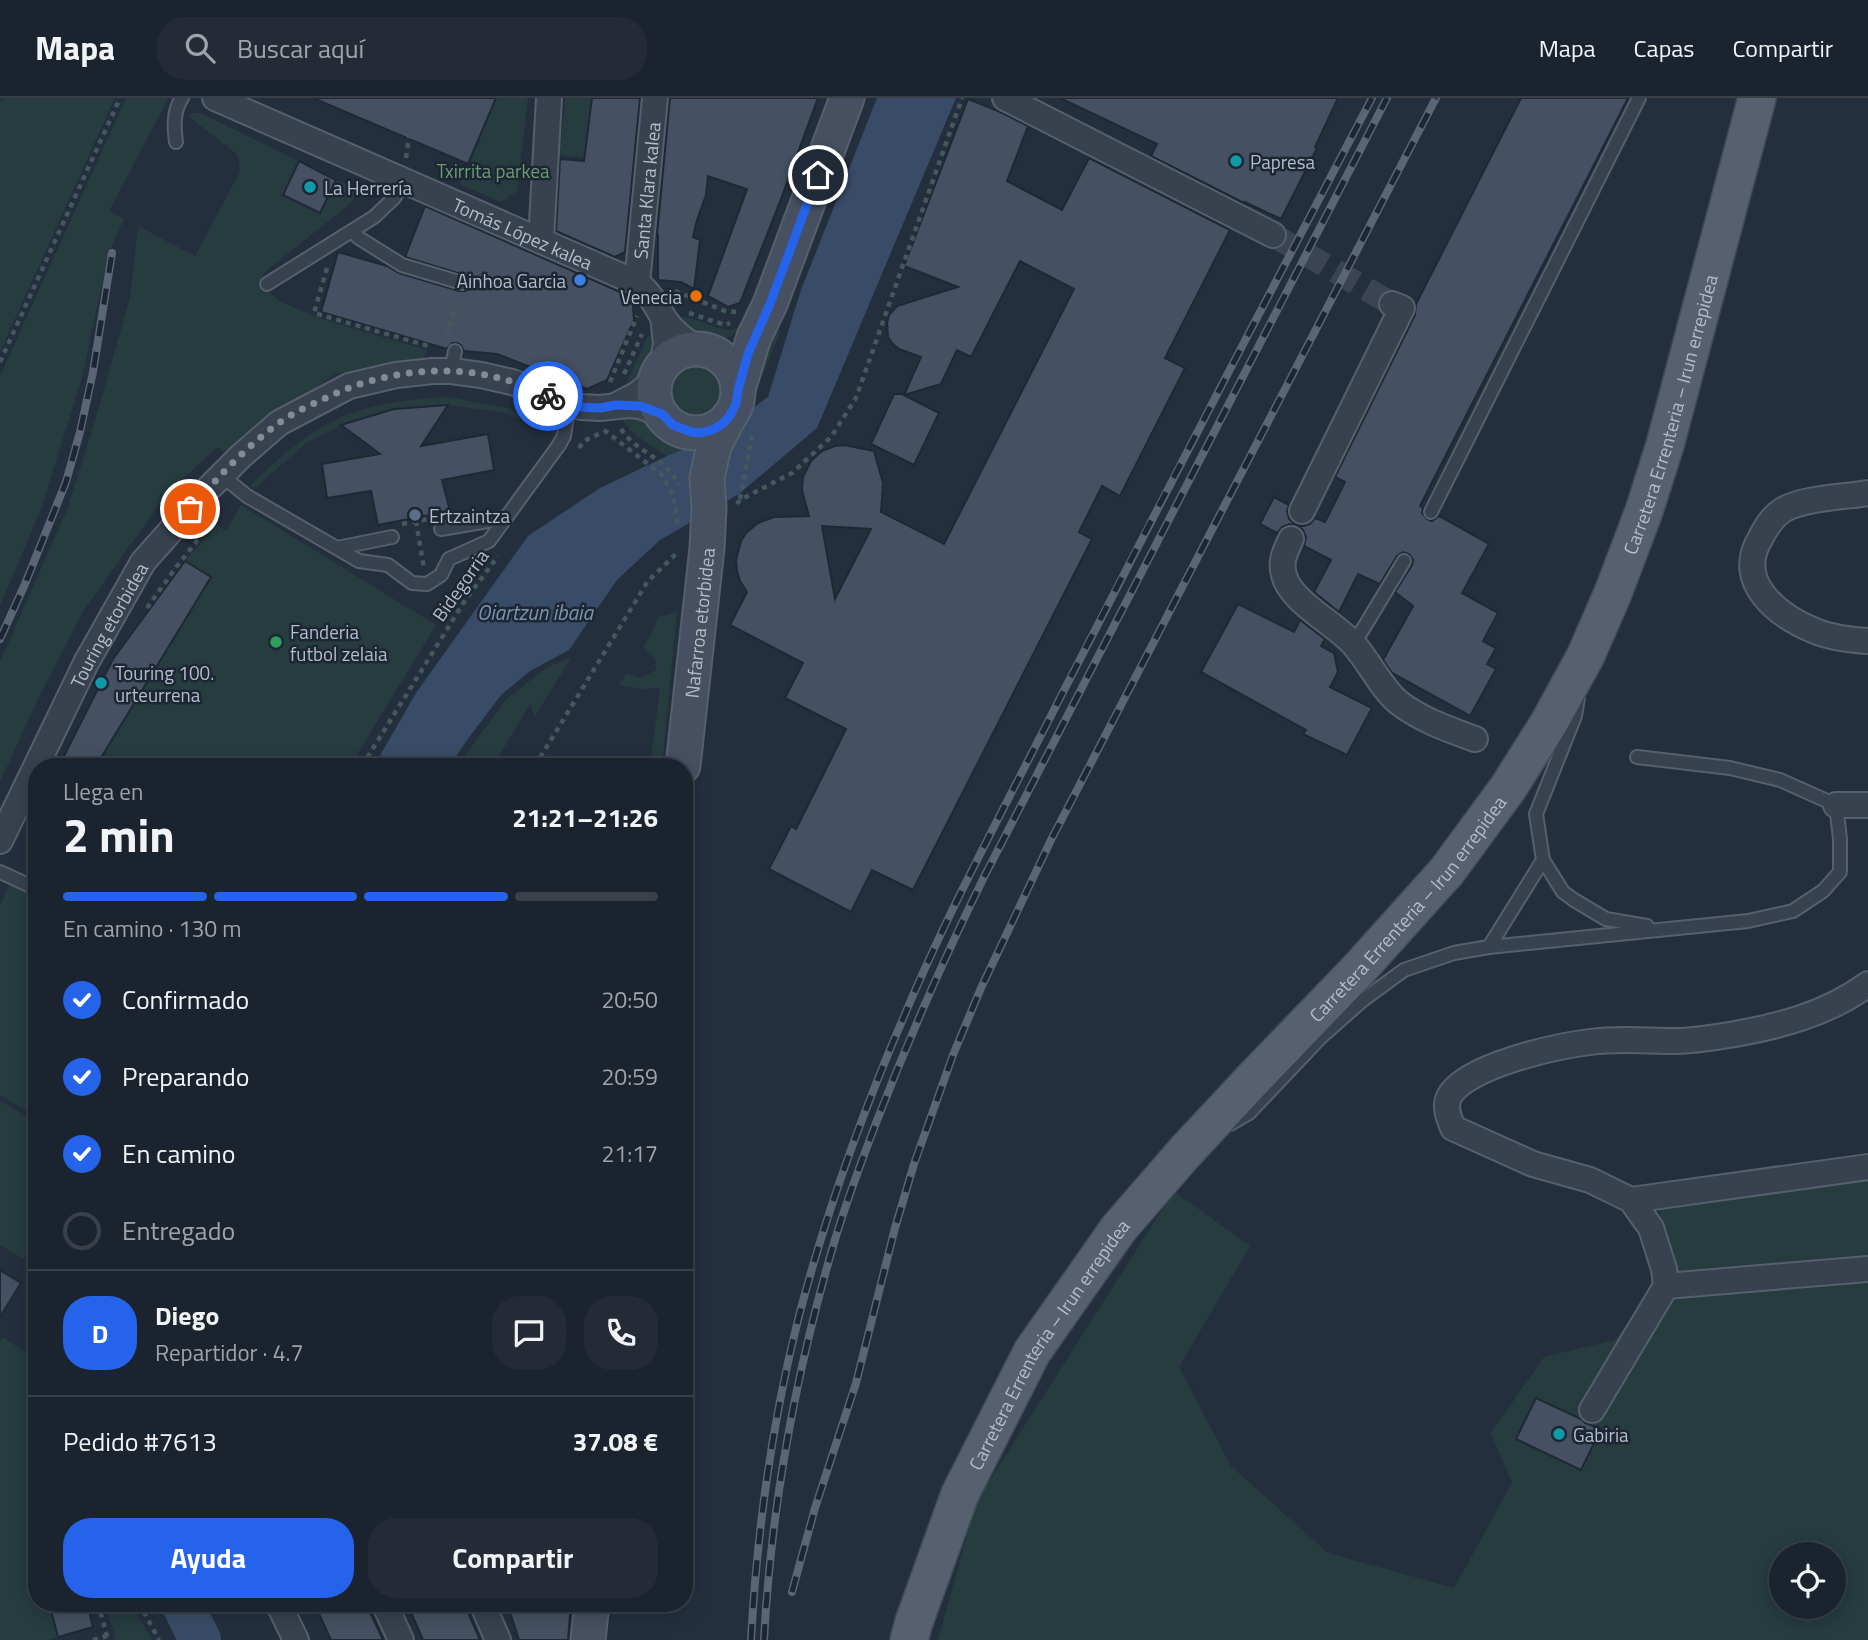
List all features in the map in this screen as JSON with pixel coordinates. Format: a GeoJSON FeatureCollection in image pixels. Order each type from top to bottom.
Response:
{"type":"FeatureCollection","features":[{"type":"Feature","properties":{"kind":"main road","name":"Nafarroa etorbidea"},"geometry":{"type":"LineString","coordinates":[[709,352],[741,340],[753,313],[770,304],[846,98]]}},
{"type":"Feature","properties":{"kind":"main road","name":"Carretera Errenteria – Irun errepidea"},"geometry":{"type":"LineString","coordinates":[[909,1640],[960,1494],[1032,1352],[1119,1228],[1185,1152],[1447,872],[1508,788],[1549,723],[1586,654],[1644,511],[1661,458],[1758,98]]}},
{"type":"Feature","properties":{"kind":"main road","name":"Nafarroa etorbidea"},"geometry":{"type":"LineString","coordinates":[[694,485],[713,446],[740,410],[753,313]]}},
{"type":"Feature","properties":{"kind":"main road"},"geometry":{"type":"LineString","coordinates":[[683,352],[709,352],[729,366],[734,373],[740,410],[721,425],[701,433],[671,422],[655,397],[659,373],[668,361],[683,352]]}},
{"type":"Feature","properties":{"kind":"main road","name":"Nafarroa etorbidea"},"geometry":{"type":"LineString","coordinates":[[671,422],[696,452],[694,485],[709,508],[691,541],[683,758]]}},
{"type":"Feature","properties":{"kind":"main road"},"geometry":{"type":"LineString","coordinates":[[588,1640],[591,1612]]}},
{"type":"Feature","properties":{"kind":"street","name":"Tomás López kalea"},"geometry":{"type":"LineString","coordinates":[[215,98],[405,173],[541,241],[637,283],[654,302],[649,319],[709,352]]}},
{"type":"Feature","properties":{"kind":"street"},"geometry":{"type":"LineString","coordinates":[[541,241],[549,98]]}},
{"type":"Feature","properties":{"kind":"street","name":"Santa Klara kalea"},"geometry":{"type":"LineString","coordinates":[[637,283],[655,98]]}},
{"type":"Feature","properties":{"kind":"street"},"geometry":{"type":"LineString","coordinates":[[1004,98],[1273,234]]}},
{"type":"Feature","properties":{"kind":"street"},"geometry":{"type":"LineString","coordinates":[[1302,511],[1402,308],[1392,303]]}},
{"type":"Feature","properties":{"kind":"street"},"geometry":{"type":"LineString","coordinates":[[649,319],[666,342],[659,373]]}},
{"type":"Feature","properties":{"kind":"street","name":"Touring etorbidea"},"geometry":{"type":"LineString","coordinates":[[40,758],[86,663],[143,562],[229,481],[279,423],[349,387],[396,375],[433,371],[450,357],[481,375],[512,382],[568,414],[614,405],[638,394],[659,373]]}},
{"type":"Feature","properties":{"kind":"street","name":"Touring etorbidea"},"geometry":{"type":"LineString","coordinates":[[614,405],[640,406],[671,422]]}},
{"type":"Feature","properties":{"kind":"street"},"geometry":{"type":"LineString","coordinates":[[1868,493],[1805,501],[1784,509],[1771,520],[1763,533],[1755,547],[1751,565],[1755,581],[1765,599],[1784,613],[1814,631],[1833,637],[1868,641]]}},
{"type":"Feature","properties":{"kind":"street"},"geometry":{"type":"LineString","coordinates":[[1291,539],[1282,559],[1284,578],[1297,597],[1354,644],[1395,700],[1418,716],[1475,738]]}},
{"type":"Feature","properties":{"kind":"street","name":"Touring etorbidea"},"geometry":{"type":"LineString","coordinates":[[0,841],[28,783]]}},
{"type":"Feature","properties":{"kind":"street"},"geometry":{"type":"LineString","coordinates":[[1836,805],[1868,805]]}},
{"type":"Feature","properties":{"kind":"street"},"geometry":{"type":"LineString","coordinates":[[1592,1410],[1666,1286],[1664,1269],[1651,1228],[1631,1200],[1590,1180],[1533,1164],[1453,1128],[1447,1114],[1447,1099],[1456,1087],[1470,1077],[1494,1066],[1550,1050],[1590,1042],[1679,1042],[1730,1035],[1814,1014],[1854,995],[1868,984]]}},
{"type":"Feature","properties":{"kind":"street"},"geometry":{"type":"LineString","coordinates":[[1631,1200],[1868,1167]]}},
{"type":"Feature","properties":{"kind":"street"},"geometry":{"type":"LineString","coordinates":[[1666,1286],[1868,1269]]}},
{"type":"Feature","properties":{"kind":"street"},"geometry":{"type":"LineString","coordinates":[[282,1612],[296,1640]]}},
{"type":"Feature","properties":{"kind":"street"},"geometry":{"type":"LineString","coordinates":[[388,1612],[401,1640]]}},
{"type":"Feature","properties":{"kind":"street"},"geometry":{"type":"LineString","coordinates":[[486,1612],[498,1640]]}},
{"type":"Feature","properties":{"kind":"lane"},"geometry":{"type":"LineString","coordinates":[[176,142],[176,110],[182,98]]}},
{"type":"Feature","properties":{"kind":"lane"},"geometry":{"type":"LineString","coordinates":[[1431,512],[1639,98]]}},
{"type":"Feature","properties":{"kind":"lane"},"geometry":{"type":"LineString","coordinates":[[267,284],[374,217],[394,198],[405,173]]}},
{"type":"Feature","properties":{"kind":"lane"},"geometry":{"type":"LineString","coordinates":[[352,231],[402,265],[463,283]]}},
{"type":"Feature","properties":{"kind":"lane"},"geometry":{"type":"LineString","coordinates":[[229,481],[247,496],[359,561],[388,565],[412,583],[427,584],[441,575],[449,559],[489,541],[559,445],[564,436],[568,414]]}},
{"type":"Feature","properties":{"kind":"lane"},"geometry":{"type":"LineString","coordinates":[[441,523],[505,518]]}},
{"type":"Feature","properties":{"kind":"lane"},"geometry":{"type":"LineString","coordinates":[[337,548],[392,531]]}},
{"type":"Feature","properties":{"kind":"lane"},"geometry":{"type":"LineString","coordinates":[[1354,644],[1404,561]]}},
{"type":"Feature","properties":{"kind":"lane"},"geometry":{"type":"LineString","coordinates":[[1586,654],[1575,716],[1536,814],[1543,860],[1563,892],[1606,919],[1671,929]]}},
{"type":"Feature","properties":{"kind":"lane"},"geometry":{"type":"LineString","coordinates":[[1185,1152],[1249,1113],[1321,1037],[1363,1000],[1404,971],[1454,953],[1489,947],[1748,921],[1793,911],[1824,891],[1840,872],[1836,805],[1780,780],[1730,768],[1637,757]]}},
{"type":"Feature","properties":{"kind":"lane"},"geometry":{"type":"LineString","coordinates":[[1489,947],[1543,860]]}},
{"type":"Feature","properties":{"kind":"lane"},"geometry":{"type":"LineString","coordinates":[[0,872],[28,885]]}},
{"type":"Feature","properties":{"kind":"path"},"geometry":{"type":"LineString","coordinates":[[0,362],[120,98]]}},
{"type":"Feature","properties":{"kind":"path"},"geometry":{"type":"LineString","coordinates":[[735,506],[740,500],[792,473],[831,437],[856,398],[962,98]]}},
{"type":"Feature","properties":{"kind":"path"},"geometry":{"type":"LineString","coordinates":[[405,173],[409,138]]}},
{"type":"Feature","properties":{"kind":"path"},"geometry":{"type":"LineString","coordinates":[[327,266],[314,313],[450,357]]}},
{"type":"Feature","properties":{"kind":"path"},"geometry":{"type":"LineString","coordinates":[[447,337],[463,283]]}},
{"type":"Feature","properties":{"kind":"path"},"geometry":{"type":"LineString","coordinates":[[668,293],[675,291],[725,310],[753,313]]}},
{"type":"Feature","properties":{"kind":"path"},"geometry":{"type":"LineString","coordinates":[[577,451],[584,441],[604,431],[614,405],[649,319],[637,316],[610,382],[614,405],[625,436],[673,474],[694,485]]}},
{"type":"Feature","properties":{"kind":"path"},"geometry":{"type":"LineString","coordinates":[[740,410],[740,500]]}},
{"type":"Feature","properties":{"kind":"path"},"geometry":{"type":"LineString","coordinates":[[540,758],[648,581],[691,541],[677,515],[673,494],[661,474],[604,431],[601,423],[576,425],[568,414]]}},
{"type":"Feature","properties":{"kind":"path"},"geometry":{"type":"LineString","coordinates":[[142,615],[177,565],[214,521],[229,481]]}},
{"type":"Feature","properties":{"kind":"path"},"geometry":{"type":"LineString","coordinates":[[392,531],[416,522],[441,523]]}},
{"type":"Feature","properties":{"kind":"path"},"geometry":{"type":"LineString","coordinates":[[416,522],[422,556]]}},
{"type":"Feature","properties":{"kind":"path","name":"Bidegorria"},"geometry":{"type":"LineString","coordinates":[[367,758],[464,602],[505,545]]}},
{"type":"Feature","properties":{"kind":"path"},"geometry":{"type":"LineString","coordinates":[[93,1640],[108,1638],[101,1612]]}},
{"type":"Feature","properties":{"kind":"path"},"geometry":{"type":"LineString","coordinates":[[144,1612],[159,1640]]}},
{"type":"Feature","properties":{"kind":"green space"},"geometry":{"type":"Polygon","coordinates":[[[6,98],[115,98],[0,352],[0,102],[6,98]]]}},
{"type":"Feature","properties":{"kind":"green space"},"geometry":{"type":"Polygon","coordinates":[[[126,98],[167,98],[167,101],[109,211],[124,219],[108,255],[82,378],[41,509],[0,606],[0,376],[126,98]]]}},
{"type":"Feature","properties":{"kind":"green space","name":"Txirrita parkea"},"geometry":{"type":"Polygon","coordinates":[[[495,98],[528,98],[517,191],[501,202],[460,184],[495,98]]]}},
{"type":"Feature","properties":{"kind":"green space"},"geometry":{"type":"Polygon","coordinates":[[[565,98],[592,98],[584,158],[560,155],[565,98]]]}},
{"type":"Feature","properties":{"kind":"green space"},"geometry":{"type":"Polygon","coordinates":[[[200,113],[299,161],[283,195],[319,213],[336,180],[356,189],[353,201],[263,274],[263,288],[281,302],[322,319],[427,350],[423,359],[336,374],[284,408],[227,455],[218,447],[169,491],[84,610],[38,699],[0,782],[0,662],[68,507],[130,297],[138,226],[195,256],[240,172],[238,155],[188,116],[200,113]]]}},
{"type":"Feature","properties":{"kind":"green space"},"geometry":{"type":"Polygon","coordinates":[[[682,317],[727,330],[736,329],[747,322],[727,338],[707,341],[698,337],[678,319],[682,317]]]}},
{"type":"Feature","properties":{"kind":"green space"},"geometry":{"type":"Polygon","coordinates":[[[653,328],[655,362],[647,374],[622,393],[646,340],[653,328]]]}},
{"type":"Feature","properties":{"kind":"green space"},"geometry":{"type":"Polygon","coordinates":[[[773,328],[780,332],[744,431],[723,525],[723,440],[744,415],[773,328]]]}},
{"type":"Feature","properties":{"kind":"green space"},"geometry":{"type":"Polygon","coordinates":[[[697,364],[716,372],[724,391],[716,410],[697,418],[678,410],[670,391],[678,372],[697,364]]]}},
{"type":"Feature","properties":{"kind":"green space"},"geometry":{"type":"Polygon","coordinates":[[[448,397],[507,408],[558,428],[560,437],[505,413],[448,405],[394,409],[341,425],[305,444],[254,489],[250,486],[295,446],[320,428],[346,415],[384,404],[448,397]]]}},
{"type":"Feature","properties":{"kind":"green space"},"geometry":{"type":"Polygon","coordinates":[[[636,415],[658,426],[688,454],[667,456],[634,434],[622,417],[636,415]]]}},
{"type":"Feature","properties":{"kind":"green space","name":"Fanderia futbol zelaia"},"geometry":{"type":"Polygon","coordinates":[[[241,505],[436,625],[355,758],[63,758],[113,659],[185,561],[217,525],[226,531],[241,505]]]}},
{"type":"Feature","properties":{"kind":"green space"},"geometry":{"type":"Polygon","coordinates":[[[677,612],[663,758],[651,758],[660,688],[643,689],[618,685],[627,674],[640,678],[656,670],[655,658],[643,647],[658,617],[677,612]]]}},
{"type":"Feature","properties":{"kind":"green space"},"geometry":{"type":"Polygon","coordinates":[[[571,658],[535,716],[530,704],[498,758],[464,758],[506,699],[549,666],[571,658]]]}},
{"type":"Feature","properties":{"kind":"green space"},"geometry":{"type":"Polygon","coordinates":[[[10,884],[28,893],[28,1112],[0,1095],[0,906],[10,884]]]}},
{"type":"Feature","properties":{"kind":"green space"},"geometry":{"type":"Polygon","coordinates":[[[0,1101],[28,1117],[28,1252],[24,1259],[0,1245],[0,1101]]]}},
{"type":"Feature","properties":{"kind":"green space"},"geometry":{"type":"Polygon","coordinates":[[[1868,1170],[1868,1640],[938,1640],[976,1502],[1174,1191],[1250,1246],[1179,1367],[1231,1466],[1328,1553],[1454,1588],[1512,1483],[1491,1433],[1544,1357],[1614,1340],[1663,1280],[1660,1209],[1868,1170]]]}},
{"type":"Feature","properties":{"kind":"green space"},"geometry":{"type":"Polygon","coordinates":[[[3,1337],[28,1354],[28,1612],[89,1612],[93,1627],[47,1640],[0,1640],[0,1342],[3,1337]]]}},
{"type":"Feature","properties":{"kind":"green space"},"geometry":{"type":"Polygon","coordinates":[[[108,1612],[136,1612],[152,1640],[116,1640],[108,1612]]]}},
{"type":"Feature","properties":{"kind":"water","name":"Oiartzun ibaia"},"geometry":{"type":"Polygon","coordinates":[[[877,98],[956,98],[817,428],[739,494],[660,540],[617,580],[569,650],[530,671],[501,695],[455,758],[379,758],[416,693],[528,536],[600,488],[711,438],[768,397],[801,290],[877,98]]]}},
{"type":"Feature","properties":{"kind":"building"},"geometry":{"type":"Polygon","coordinates":[[[313,98],[496,98],[468,164],[313,98]]]}},
{"type":"Feature","properties":{"kind":"building"},"geometry":{"type":"Polygon","coordinates":[[[592,98],[640,98],[625,252],[615,257],[556,231],[560,159],[584,161],[592,98]]]}},
{"type":"Feature","properties":{"kind":"building"},"geometry":{"type":"Polygon","coordinates":[[[670,98],[818,98],[740,303],[728,307],[708,296],[747,189],[708,176],[706,195],[693,237],[700,240],[694,289],[681,282],[658,280],[657,235],[670,98]]]}},
{"type":"Feature","properties":{"kind":"building","name":"Papresa"},"geometry":{"type":"Polygon","coordinates":[[[1060,98],[1338,98],[1315,147],[1317,148],[1281,219],[1151,156],[1157,144],[1060,98]]]}},
{"type":"Feature","properties":{"kind":"building"},"geometry":{"type":"Polygon","coordinates":[[[1521,98],[1628,98],[1420,506],[1427,519],[1432,521],[1439,516],[1489,544],[1462,593],[1498,613],[1483,641],[1496,648],[1487,664],[1496,669],[1470,716],[1392,673],[1383,660],[1413,606],[1395,592],[1412,565],[1413,560],[1409,554],[1403,552],[1397,556],[1380,584],[1358,574],[1339,612],[1314,592],[1331,560],[1304,546],[1306,537],[1298,526],[1289,524],[1277,533],[1260,524],[1274,497],[1289,505],[1289,519],[1296,525],[1310,524],[1315,518],[1325,522],[1345,482],[1335,477],[1415,315],[1416,304],[1521,98]]]}},
{"type":"Feature","properties":{"kind":"building"},"geometry":{"type":"Polygon","coordinates":[[[968,99],[1028,126],[1007,181],[1062,210],[1089,158],[1230,230],[1165,358],[1185,368],[1120,496],[1102,486],[1079,532],[1092,539],[913,890],[872,870],[851,912],[769,869],[791,826],[796,829],[846,729],[785,698],[803,663],[730,625],[747,592],[737,571],[736,560],[741,541],[758,523],[774,517],[809,516],[802,490],[803,477],[811,461],[822,451],[844,445],[874,451],[883,483],[881,512],[944,544],[1074,289],[1020,261],[971,357],[957,350],[941,384],[904,395],[921,357],[894,345],[888,337],[889,315],[897,306],[958,287],[904,266],[968,99]],[[822,526],[835,599],[871,529],[822,526]]]}},
{"type":"Feature","properties":{"kind":"building","name":"La Herrería"},"geometry":{"type":"Polygon","coordinates":[[[299,161],[336,180],[320,213],[283,195],[299,161]]]}},
{"type":"Feature","properties":{"kind":"building"},"geometry":{"type":"Polygon","coordinates":[[[425,206],[629,296],[634,320],[607,380],[587,389],[497,354],[464,351],[457,343],[452,343],[447,349],[321,312],[338,252],[459,291],[468,289],[471,282],[465,275],[405,257],[425,206]]]}},
{"type":"Feature","properties":{"kind":"building"},"geometry":{"type":"Polygon","coordinates":[[[894,394],[902,394],[939,413],[914,465],[871,444],[894,394]]]}},
{"type":"Feature","properties":{"kind":"building","name":"Ertzaintza"},"geometry":{"type":"Polygon","coordinates":[[[448,405],[421,446],[488,434],[494,470],[442,480],[450,511],[378,525],[371,491],[327,498],[322,464],[380,454],[341,425],[394,409],[448,405]]]}},
{"type":"Feature","properties":{"kind":"building"},"geometry":{"type":"Polygon","coordinates":[[[185,561],[211,577],[101,758],[63,758],[113,659],[185,561]]]}},
{"type":"Feature","properties":{"kind":"building"},"geometry":{"type":"Polygon","coordinates":[[[1238,604],[1294,632],[1300,620],[1325,639],[1321,646],[1334,653],[1338,672],[1330,687],[1372,708],[1347,755],[1303,734],[1306,730],[1201,672],[1238,604]]]}},
{"type":"Feature","properties":{"kind":"building"},"geometry":{"type":"Polygon","coordinates":[[[0,1270],[21,1283],[0,1317],[0,1270]]]}},
{"type":"Feature","properties":{"kind":"building","name":"Gabiria"},"geometry":{"type":"Polygon","coordinates":[[[1536,1398],[1601,1429],[1581,1470],[1516,1439],[1536,1398]]]}},
{"type":"Feature","properties":{"kind":"building"},"geometry":{"type":"Polygon","coordinates":[[[51,1612],[89,1612],[93,1627],[58,1637],[51,1612]]]}},
{"type":"Feature","properties":{"kind":"building"},"geometry":{"type":"Polygon","coordinates":[[[318,1612],[370,1612],[383,1640],[331,1640],[318,1612]]]}},
{"type":"Feature","properties":{"kind":"building"},"geometry":{"type":"Polygon","coordinates":[[[411,1612],[468,1612],[480,1640],[423,1640],[411,1612]]]}},
{"type":"Feature","properties":{"kind":"building"},"geometry":{"type":"Polygon","coordinates":[[[510,1612],[570,1612],[568,1640],[519,1640],[510,1612]]]}},
{"type":"Feature","properties":{"kind":"waterway","name":"Oiartzun ibaia"},"geometry":{"type":"LineString","coordinates":[[186,1612],[200,1640]]}},
{"type":"Feature","properties":{"kind":"tunnel"},"geometry":{"type":"LineString","coordinates":[[1273,235],[1392,304]]}},
{"type":"Feature","properties":{"kind":"railway"},"geometry":{"type":"LineString","coordinates":[[751,1640],[767,1477],[789,1356],[821,1239],[846,1162],[889,1051],[941,933],[980,854],[1372,98]]}},
{"type":"Feature","properties":{"kind":"railway"},"geometry":{"type":"LineString","coordinates":[[764,1640],[767,1590],[787,1440],[820,1292],[865,1153],[914,1029],[985,875],[1387,98]]}},
{"type":"Feature","properties":{"kind":"railway"},"geometry":{"type":"LineString","coordinates":[[792,1592],[815,1508],[856,1383],[914,1164],[953,1055],[981,988],[1051,840],[1436,98]]}},
{"type":"Feature","properties":{"kind":"railway"},"geometry":{"type":"LineString","coordinates":[[0,639],[66,482],[93,372],[112,253]]}},
{"type":"Feature","properties":{"kind":"way so far"},"geometry":{"type":"LineString","coordinates":[[190,509],[241,456],[279,423],[349,387],[396,375],[451,371],[512,382],[548,396]]}},
{"type":"Feature","properties":{"kind":"place","name":"Papresa"},"geometry":{"type":"Point","coordinates":[1236,161]}},
{"type":"Feature","properties":{"kind":"place","name":"La Herrería"},"geometry":{"type":"Point","coordinates":[310,187]}},
{"type":"Feature","properties":{"kind":"place","name":"Ainhoa Garcia"},"geometry":{"type":"Point","coordinates":[580,280]}},
{"type":"Feature","properties":{"kind":"place","name":"Venecia"},"geometry":{"type":"Point","coordinates":[696,296]}},
{"type":"Feature","properties":{"kind":"place","name":"Ertzaintza"},"geometry":{"type":"Point","coordinates":[415,515]}},
{"type":"Feature","properties":{"kind":"place","name":"Fanderia futbol zelaia"},"geometry":{"type":"Point","coordinates":[276,642]}},
{"type":"Feature","properties":{"kind":"place","name":"Touring 100. urteurrena"},"geometry":{"type":"Point","coordinates":[101,683]}},
{"type":"Feature","properties":{"kind":"place","name":"Gabiria"},"geometry":{"type":"Point","coordinates":[1559,1434]}},
{"type":"Feature","properties":{"kind":"route"},"geometry":{"type":"LineString","coordinates":[[548,396],[581,407],[640,406],[662,414],[673,425],[691,432],[701,433],[721,425],[736,404],[754,337],[770,304],[818,175]]}}]}
